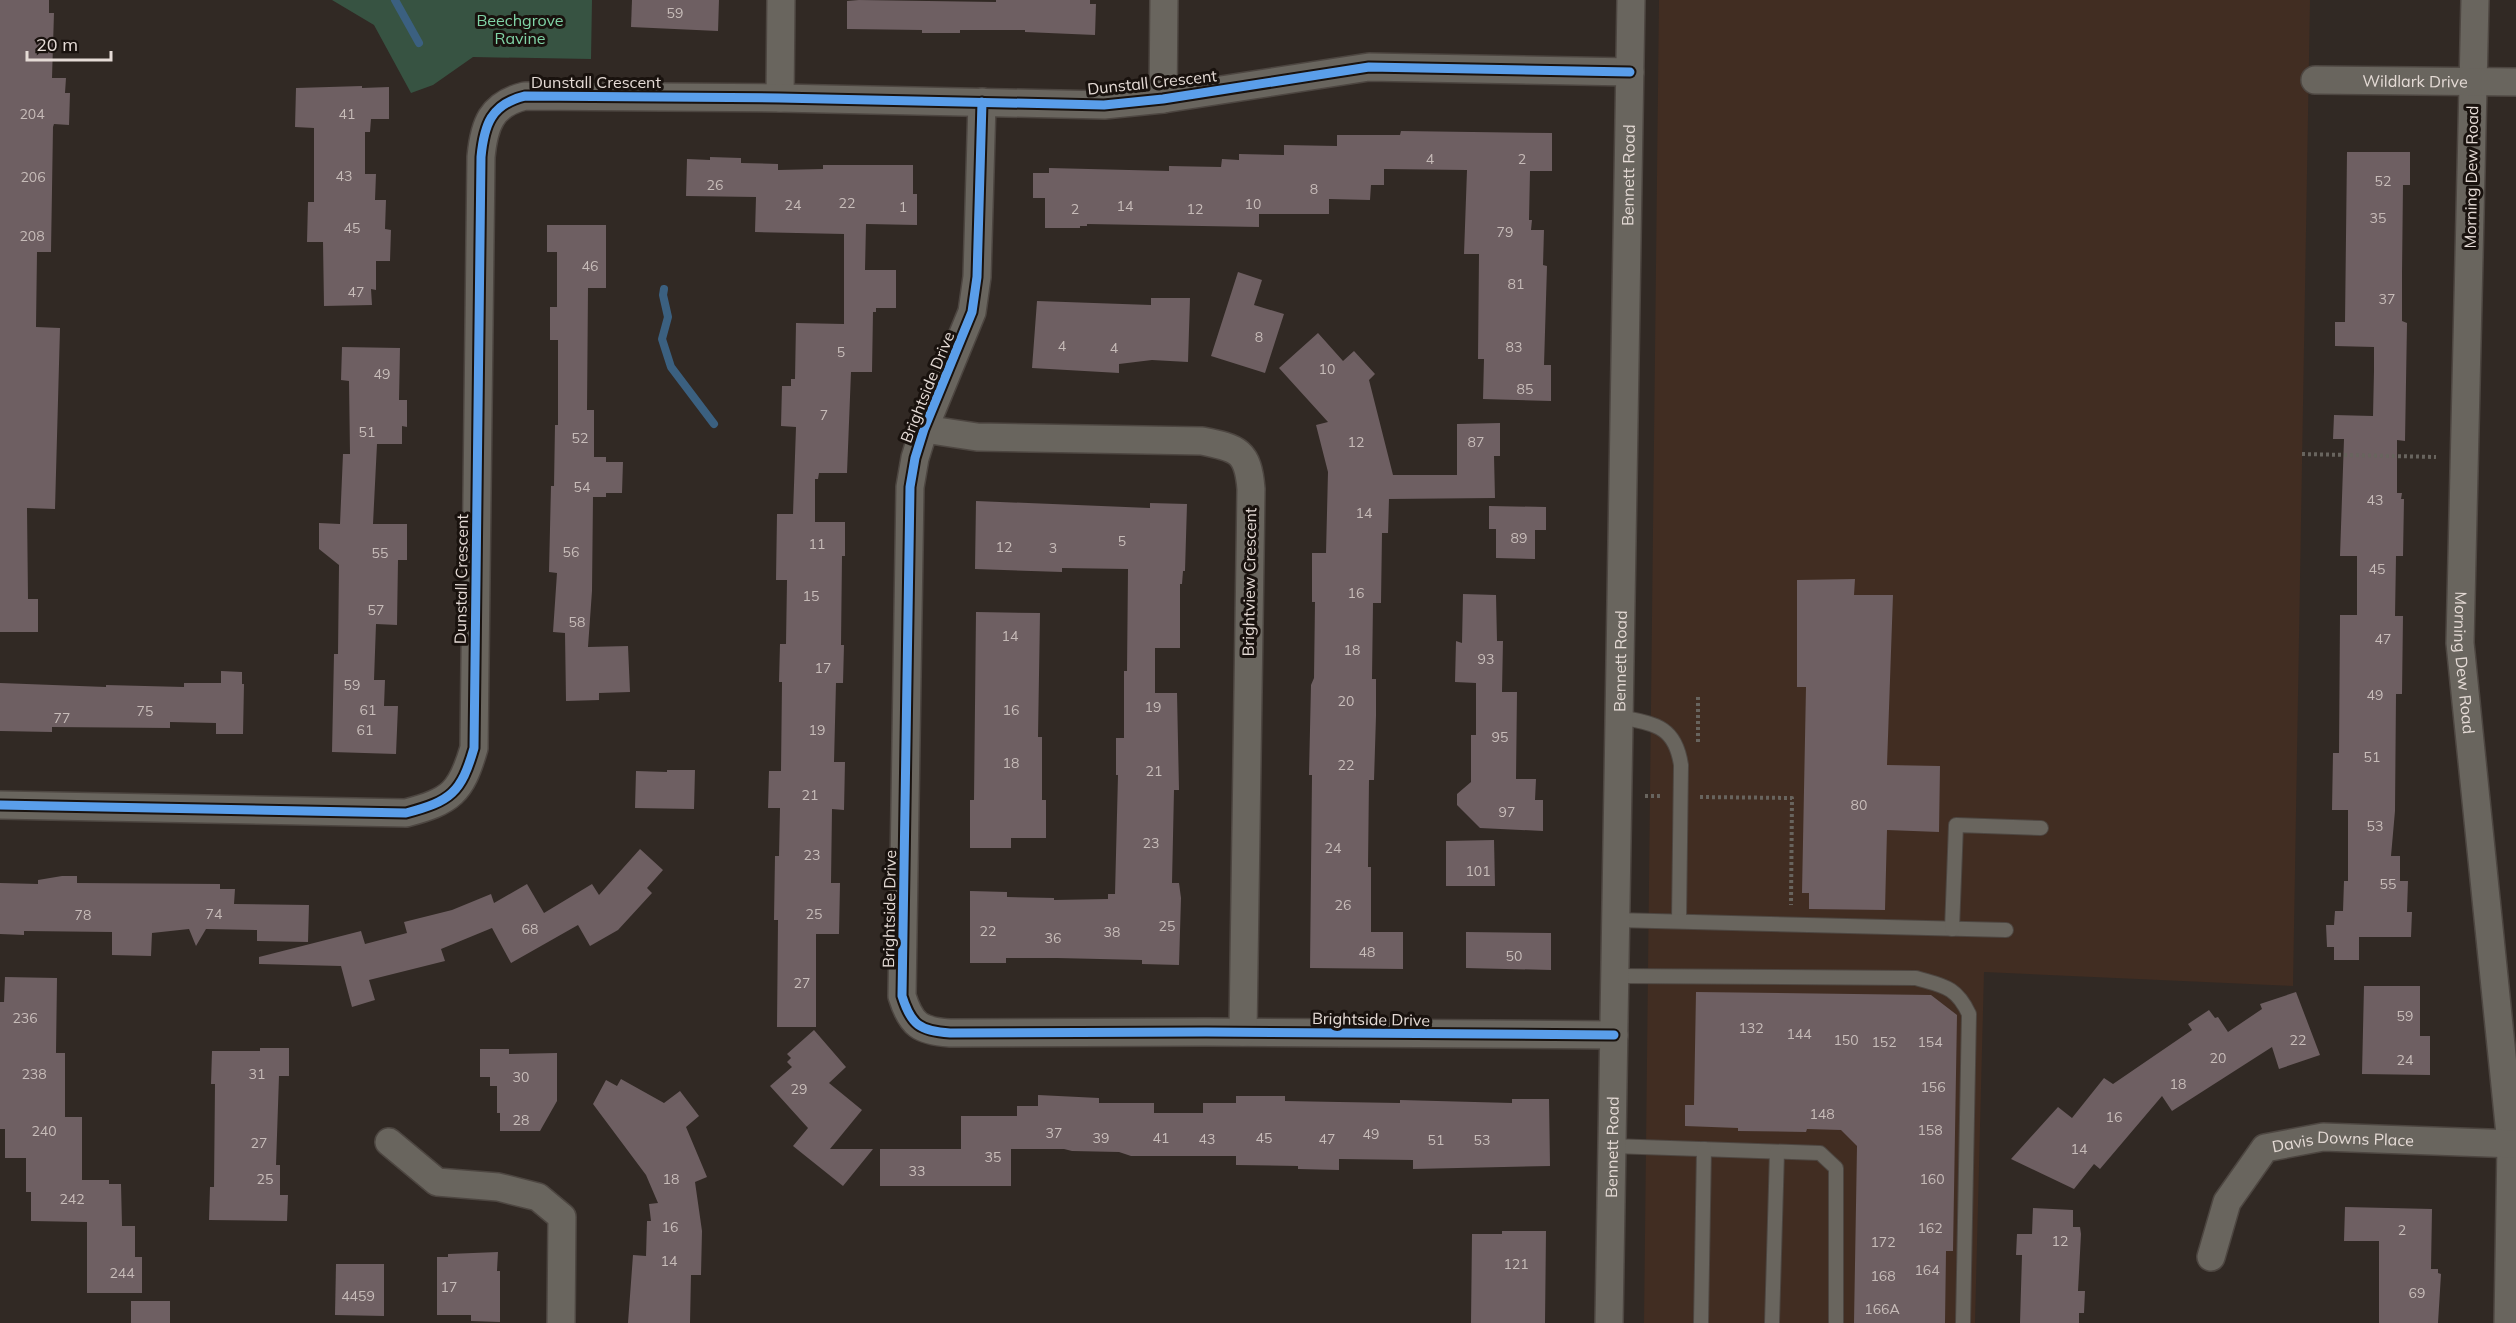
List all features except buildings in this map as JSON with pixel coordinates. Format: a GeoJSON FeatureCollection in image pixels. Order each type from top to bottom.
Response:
{"type":"FeatureCollection","features":[{"type":"Feature","properties":{"kind":"street"},"geometry":{"type":"LineString","coordinates":[[780,98],[782,0]]}},
{"type":"Feature","properties":{"kind":"street"},"geometry":{"type":"LineString","coordinates":[[1163,99],[1164,0]]}},
{"type":"Feature","properties":{"kind":"street","name":"Bennett Road"},"geometry":{"type":"LineString","coordinates":[[1609,1323],[1631,0]]}},
{"type":"Feature","properties":{"kind":"street","name":"Morning Dew Road"},"geometry":{"type":"LineString","coordinates":[[2475,0],[2460,643],[2513,1144],[2508,1323]]}},
{"type":"Feature","properties":{"kind":"street","name":"Dunstall Crescent"},"geometry":{"type":"LineString","coordinates":[[0,805],[406,813],[436,805],[454,791],[466,774],[474,748],[482,142],[490,118],[499,107],[512,99],[525,96],[780,98],[1104,105],[1163,99],[1370,67],[1630,72]]}},
{"type":"Feature","properties":{"kind":"street","name":"Wildlark Drive"},"geometry":{"type":"LineString","coordinates":[[2315,80],[2516,82]]}},
{"type":"Feature","properties":{"kind":"street","name":"Brightside Drive"},"geometry":{"type":"LineString","coordinates":[[982,102],[977,277],[972,312],[924,429],[915,458],[910,487],[902,996],[908,1016],[927,1031],[950,1033],[1243,1032],[1614,1035]]}},
{"type":"Feature","properties":{"kind":"street","name":"Brightview Crescent"},"geometry":{"type":"LineString","coordinates":[[924,429],[977,437],[1202,441],[1223,445],[1241,454],[1249,469],[1251,489],[1243,1032]]}},
{"type":"Feature","properties":{"kind":"street","name":"Davis Downs Place"},"geometry":{"type":"LineString","coordinates":[[2211,1257],[2227,1202],[2265,1148],[2323,1137],[2513,1144]]}},
{"type":"Feature","properties":{"kind":"street"},"geometry":{"type":"LineString","coordinates":[[389,1142],[436,1182],[498,1187],[538,1197],[562,1217],[561,1323]]}},
{"type":"Feature","properties":{"kind":"lane"},"geometry":{"type":"LineString","coordinates":[[1619,717],[1658,726],[1670,734],[1678,748],[1681,765],[1679,921]]}},
{"type":"Feature","properties":{"kind":"lane"},"geometry":{"type":"LineString","coordinates":[[1952,929],[1956,825],[2041,828]]}},
{"type":"Feature","properties":{"kind":"lane"},"geometry":{"type":"LineString","coordinates":[[1616,920],[2006,930]]}},
{"type":"Feature","properties":{"kind":"lane"},"geometry":{"type":"LineString","coordinates":[[1615,976],[1916,978],[1944,986],[1961,997],[1969,1014],[1963,1323]]}},
{"type":"Feature","properties":{"kind":"lane"},"geometry":{"type":"LineString","coordinates":[[1612,1146],[1820,1153],[1836,1168],[1836,1323]]}},
{"type":"Feature","properties":{"kind":"lane"},"geometry":{"type":"LineString","coordinates":[[1701,1323],[1704,1149]]}},
{"type":"Feature","properties":{"kind":"lane"},"geometry":{"type":"LineString","coordinates":[[1772,1323],[1777,1152]]}},
{"type":"Feature","properties":{"kind":"path"},"geometry":{"type":"LineString","coordinates":[[2302,454],[2436,458]]}},
{"type":"Feature","properties":{"kind":"path"},"geometry":{"type":"LineString","coordinates":[[1645,796],[1668,796]]}},
{"type":"Feature","properties":{"kind":"path"},"geometry":{"type":"LineString","coordinates":[[1694,797],[1792,798],[1791,924]]}},
{"type":"Feature","properties":{"kind":"shaded area"},"geometry":{"type":"Polygon","coordinates":[[[1659,0],[2310,0],[2293,986],[1984,972],[1975,1323],[1644,1323],[1659,0]]]}},
{"type":"Feature","properties":{"kind":"green space","name":"Beechgrove Ravine"},"geometry":{"type":"Polygon","coordinates":[[[332,0],[592,0],[591,59],[473,57],[433,85],[411,93],[374,25],[332,0]]]}},
{"type":"Feature","properties":{"kind":"waterway"},"geometry":{"type":"LineString","coordinates":[[395,0],[419,43]]}},
{"type":"Feature","properties":{"kind":"waterway"},"geometry":{"type":"LineString","coordinates":[[664,289],[663,295],[668,317],[662,339],[671,367],[714,424]]}},
{"type":"Feature","properties":{"kind":"cycle path"},"geometry":{"type":"LineString","coordinates":[[0,805],[406,813],[444,799],[459,785],[474,748],[481,157],[487,126],[497,110],[504,104],[525,96],[780,98],[1104,105],[1163,99],[1369,67],[1630,72]]}},
{"type":"Feature","properties":{"kind":"cycle path"},"geometry":{"type":"LineString","coordinates":[[982,102],[977,277],[972,312],[924,429],[915,458],[910,487],[902,996],[913,1020],[924,1028],[950,1033],[1614,1035]]}}]}
